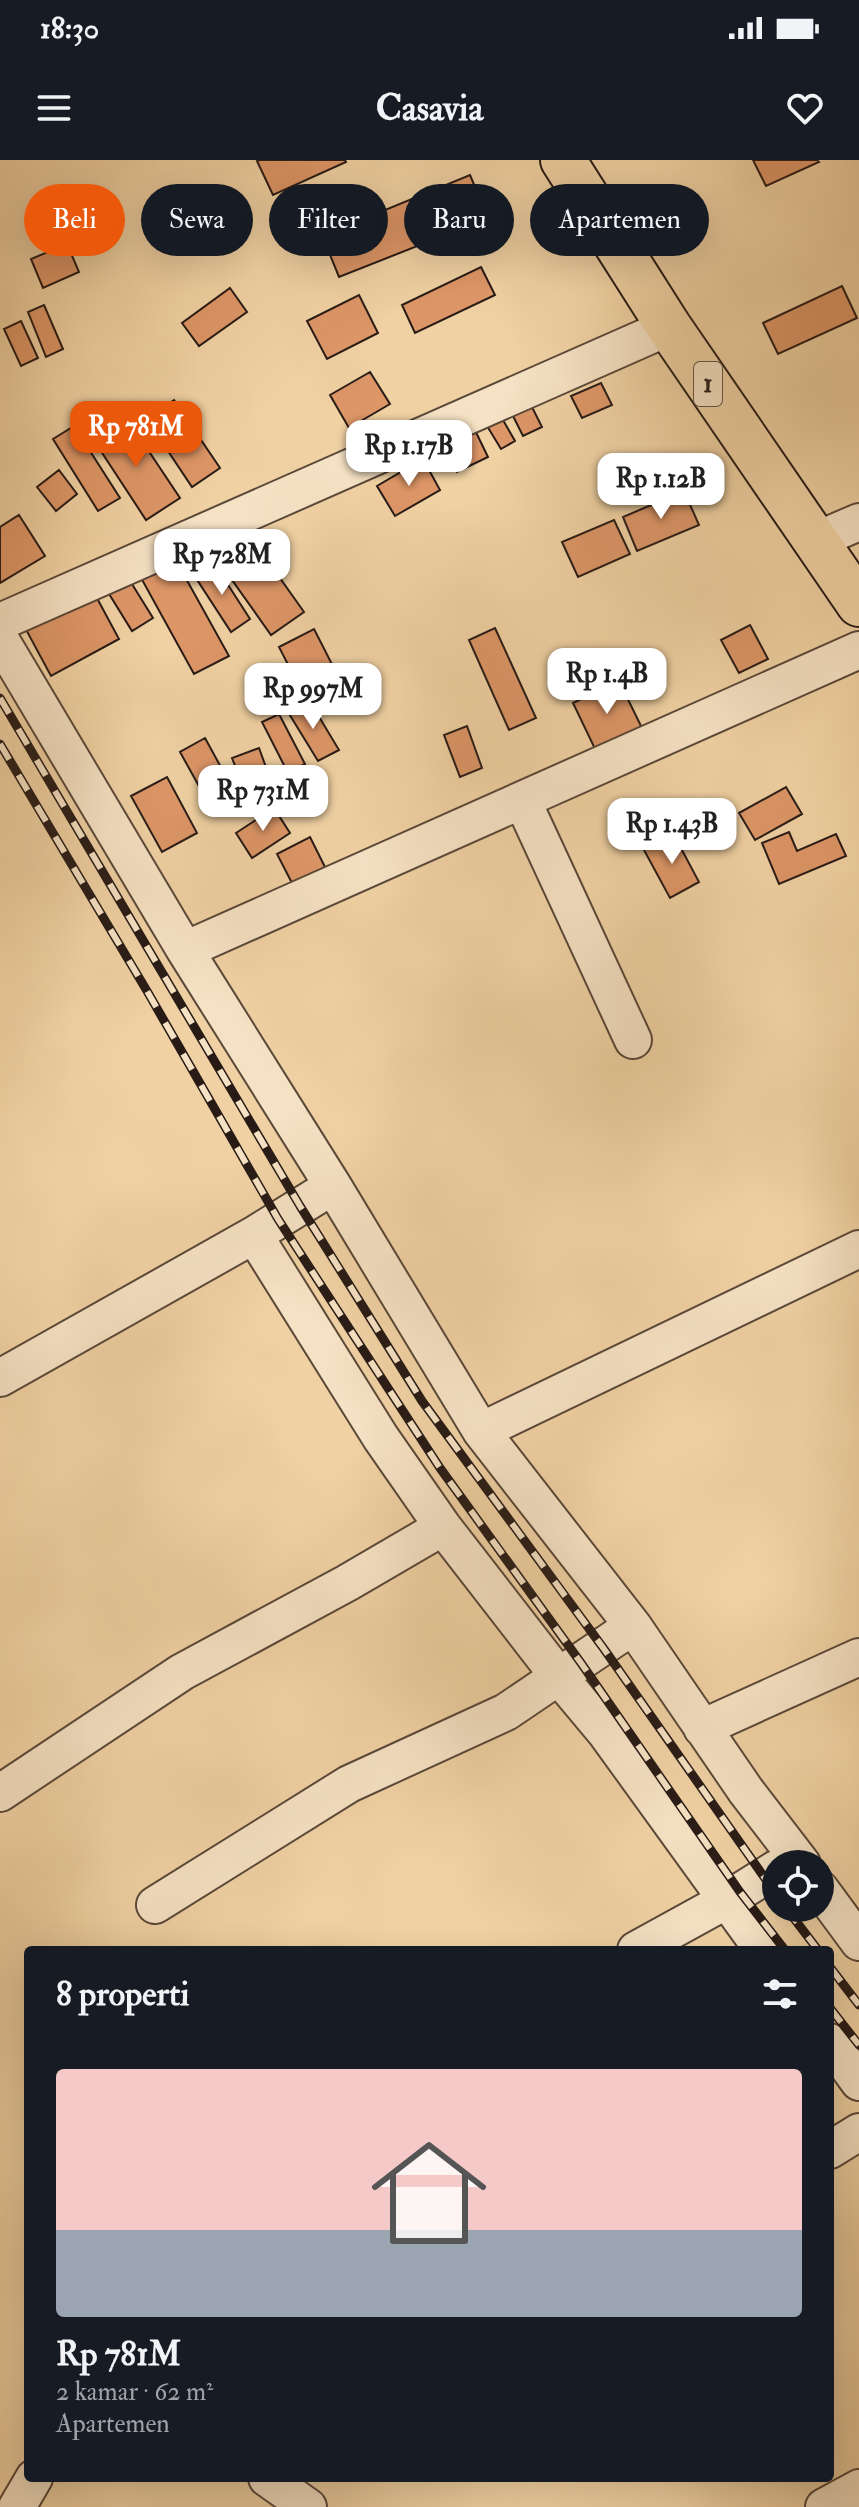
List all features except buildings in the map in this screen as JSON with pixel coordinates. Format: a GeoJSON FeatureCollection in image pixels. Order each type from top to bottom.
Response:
{"type":"FeatureCollection","features":[{"type":"Feature","properties":{"kind":"highway","name":"1"},"geometry":{"type":"LineString","coordinates":[[563,160],[669,327],[859,604]]}},
{"type":"Feature","properties":{"kind":"street"},"geometry":{"type":"LineString","coordinates":[[0,622],[669,327]]}},
{"type":"Feature","properties":{"kind":"street"},"geometry":{"type":"LineString","coordinates":[[815,541],[859,522]]}},
{"type":"Feature","properties":{"kind":"street"},"geometry":{"type":"LineString","coordinates":[[0,639],[185,950],[481,1431],[633,1626],[746,1791],[781,1850]]}},
{"type":"Feature","properties":{"kind":"street"},"geometry":{"type":"LineString","coordinates":[[185,950],[859,650]]}},
{"type":"Feature","properties":{"kind":"street"},"geometry":{"type":"LineString","coordinates":[[522,800],[633,1040]]}},
{"type":"Feature","properties":{"kind":"street"},"geometry":{"type":"LineString","coordinates":[[0,1378],[254,1235],[333,1186]]}},
{"type":"Feature","properties":{"kind":"street"},"geometry":{"type":"LineString","coordinates":[[254,1235],[381,1438],[443,1527],[606,1733],[760,1946]]}},
{"type":"Feature","properties":{"kind":"street"},"geometry":{"type":"LineString","coordinates":[[481,1431],[859,1249]]}},
{"type":"Feature","properties":{"kind":"street"},"geometry":{"type":"LineString","coordinates":[[0,1793],[182,1672],[443,1527]]}},
{"type":"Feature","properties":{"kind":"street"},"geometry":{"type":"LineString","coordinates":[[155,1905],[349,1784],[506,1712],[633,1626]]}},
{"type":"Feature","properties":{"kind":"street"},"geometry":{"type":"LineString","coordinates":[[702,1728],[859,1657]]}},
{"type":"Feature","properties":{"kind":"street"},"geometry":{"type":"LineString","coordinates":[[643,1946],[762,1879]]}},
{"type":"Feature","properties":{"kind":"street"},"geometry":{"type":"LineString","coordinates":[[834,1908],[859,1942]]}},
{"type":"Feature","properties":{"kind":"street"},"geometry":{"type":"LineString","coordinates":[[834,2048],[859,2082]]}},
{"type":"Feature","properties":{"kind":"street"},"geometry":{"type":"LineString","coordinates":[[834,2148],[859,2132]]}},
{"type":"Feature","properties":{"kind":"street"},"geometry":{"type":"LineString","coordinates":[[17,2507],[32,2482]]}},
{"type":"Feature","properties":{"kind":"street"},"geometry":{"type":"LineString","coordinates":[[273,2482],[308,2507]]}},
{"type":"Feature","properties":{"kind":"street"},"geometry":{"type":"LineString","coordinates":[[824,2507],[859,2488]]}},
{"type":"Feature","properties":{"kind":"railway"},"geometry":{"type":"LineString","coordinates":[[0,698],[300,1206],[422,1401],[604,1649],[762,1874]]}},
{"type":"Feature","properties":{"kind":"railway"},"geometry":{"type":"LineString","coordinates":[[0,744],[278,1219],[440,1468],[581,1663],[740,1892],[782,1946]]}},
{"type":"Feature","properties":{"kind":"railway"},"geometry":{"type":"LineString","coordinates":[[797,1922],[815,1946]]}},
{"type":"Feature","properties":{"kind":"railway"},"geometry":{"type":"LineString","coordinates":[[834,1972],[859,2005]]}},
{"type":"Feature","properties":{"kind":"railway"},"geometry":{"type":"LineString","coordinates":[[834,2013],[859,2045]]}}]}
